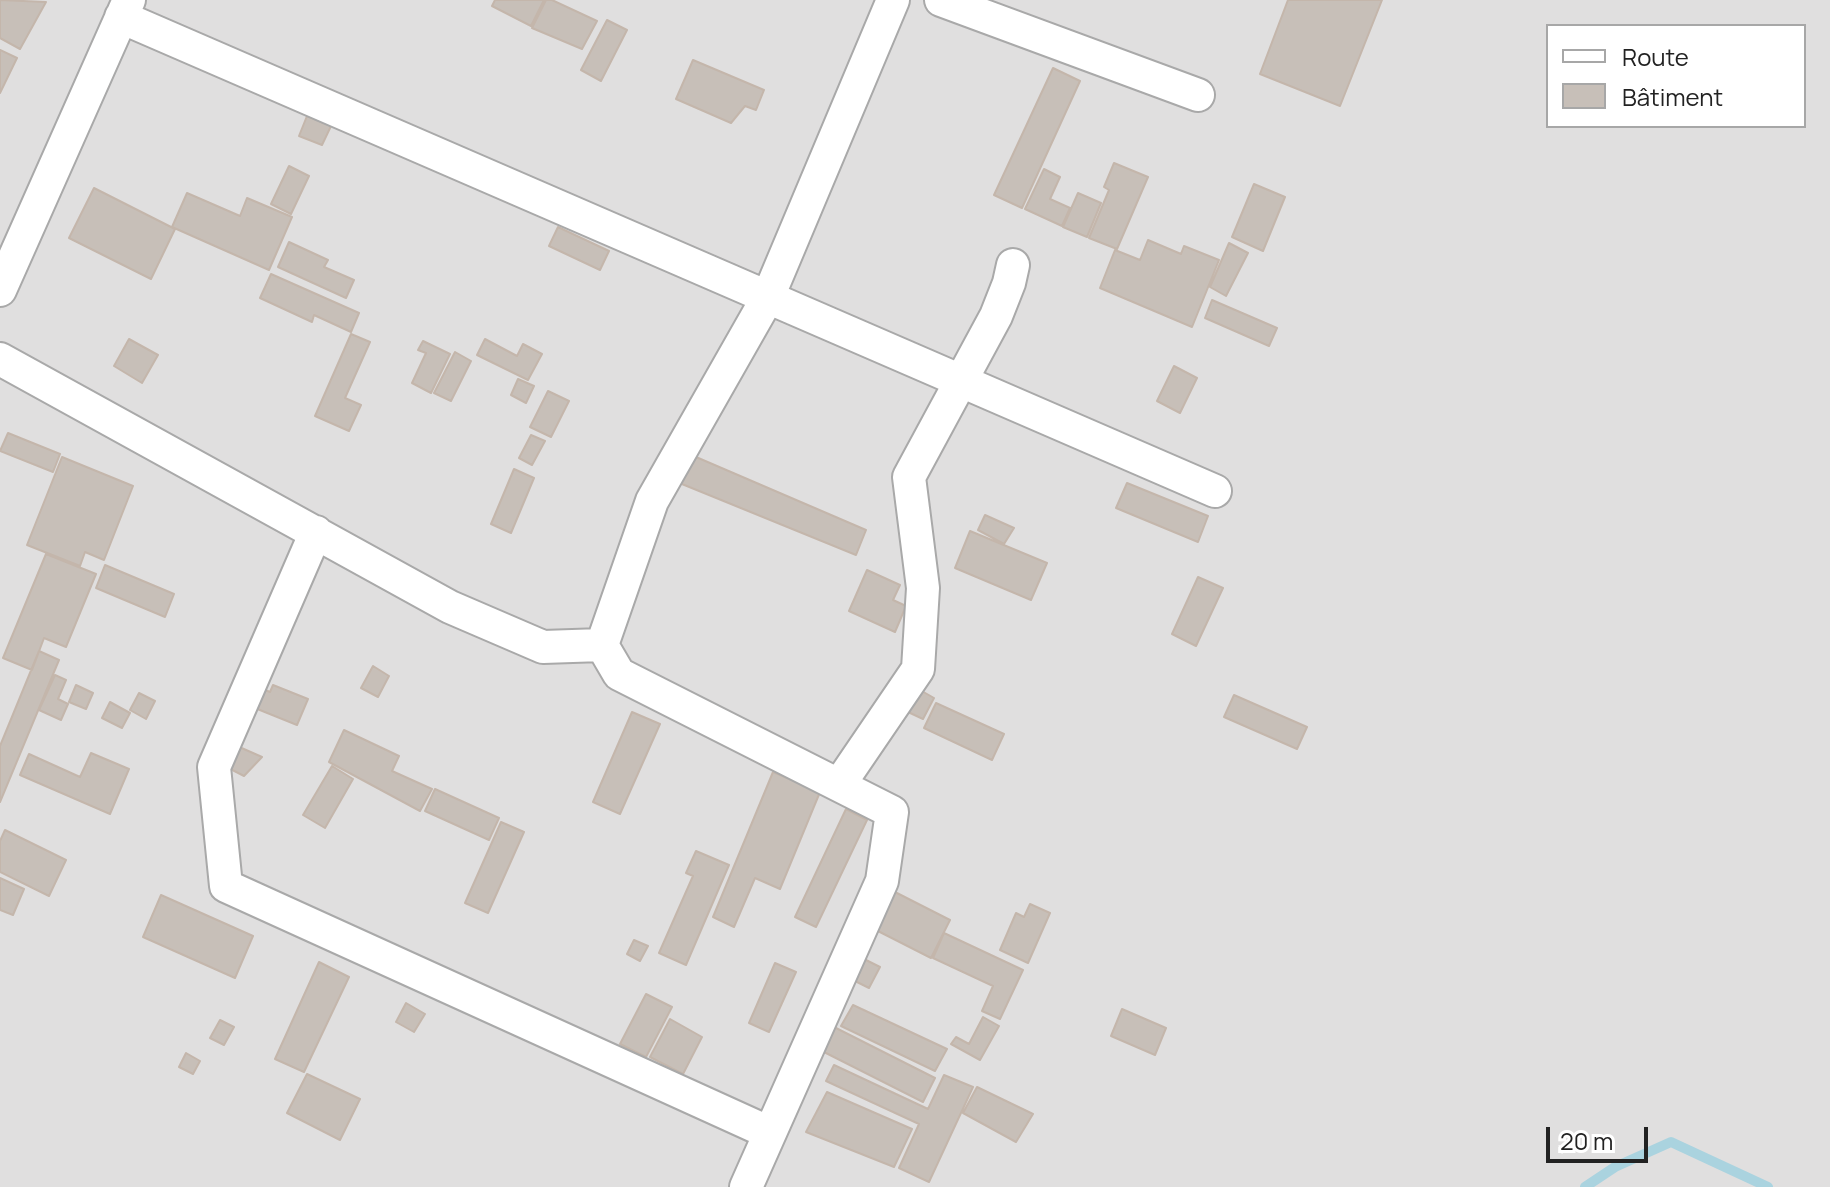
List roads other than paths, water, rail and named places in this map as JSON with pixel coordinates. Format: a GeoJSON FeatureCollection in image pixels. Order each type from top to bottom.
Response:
{"type":"FeatureCollection","features":[{"type":"Feature","properties":{"kind":"street"},"geometry":{"type":"LineString","coordinates":[[746,1187],[882,881],[892,812],[619,674],[602,645],[652,501],[768,297],[893,0]]}},
{"type":"Feature","properties":{"kind":"street"},"geometry":{"type":"LineString","coordinates":[[941,0],[1198,95]]}},
{"type":"Feature","properties":{"kind":"street"},"geometry":{"type":"LineString","coordinates":[[0,290],[125,8],[768,297],[1215,491]]}},
{"type":"Feature","properties":{"kind":"street"},"geometry":{"type":"LineString","coordinates":[[839,785],[918,669],[923,588],[909,477],[996,316],[1013,265]]}},
{"type":"Feature","properties":{"kind":"street"},"geometry":{"type":"LineString","coordinates":[[0,359],[450,607],[543,647],[602,645]]}},
{"type":"Feature","properties":{"kind":"street"},"geometry":{"type":"LineString","coordinates":[[316,532],[214,767],[226,886],[770,1133]]}},
{"type":"Feature","properties":{"kind":"waterway"},"geometry":{"type":"LineString","coordinates":[[1585,1187],[1615,1167],[1671,1142],[1768,1187]]}}]}
